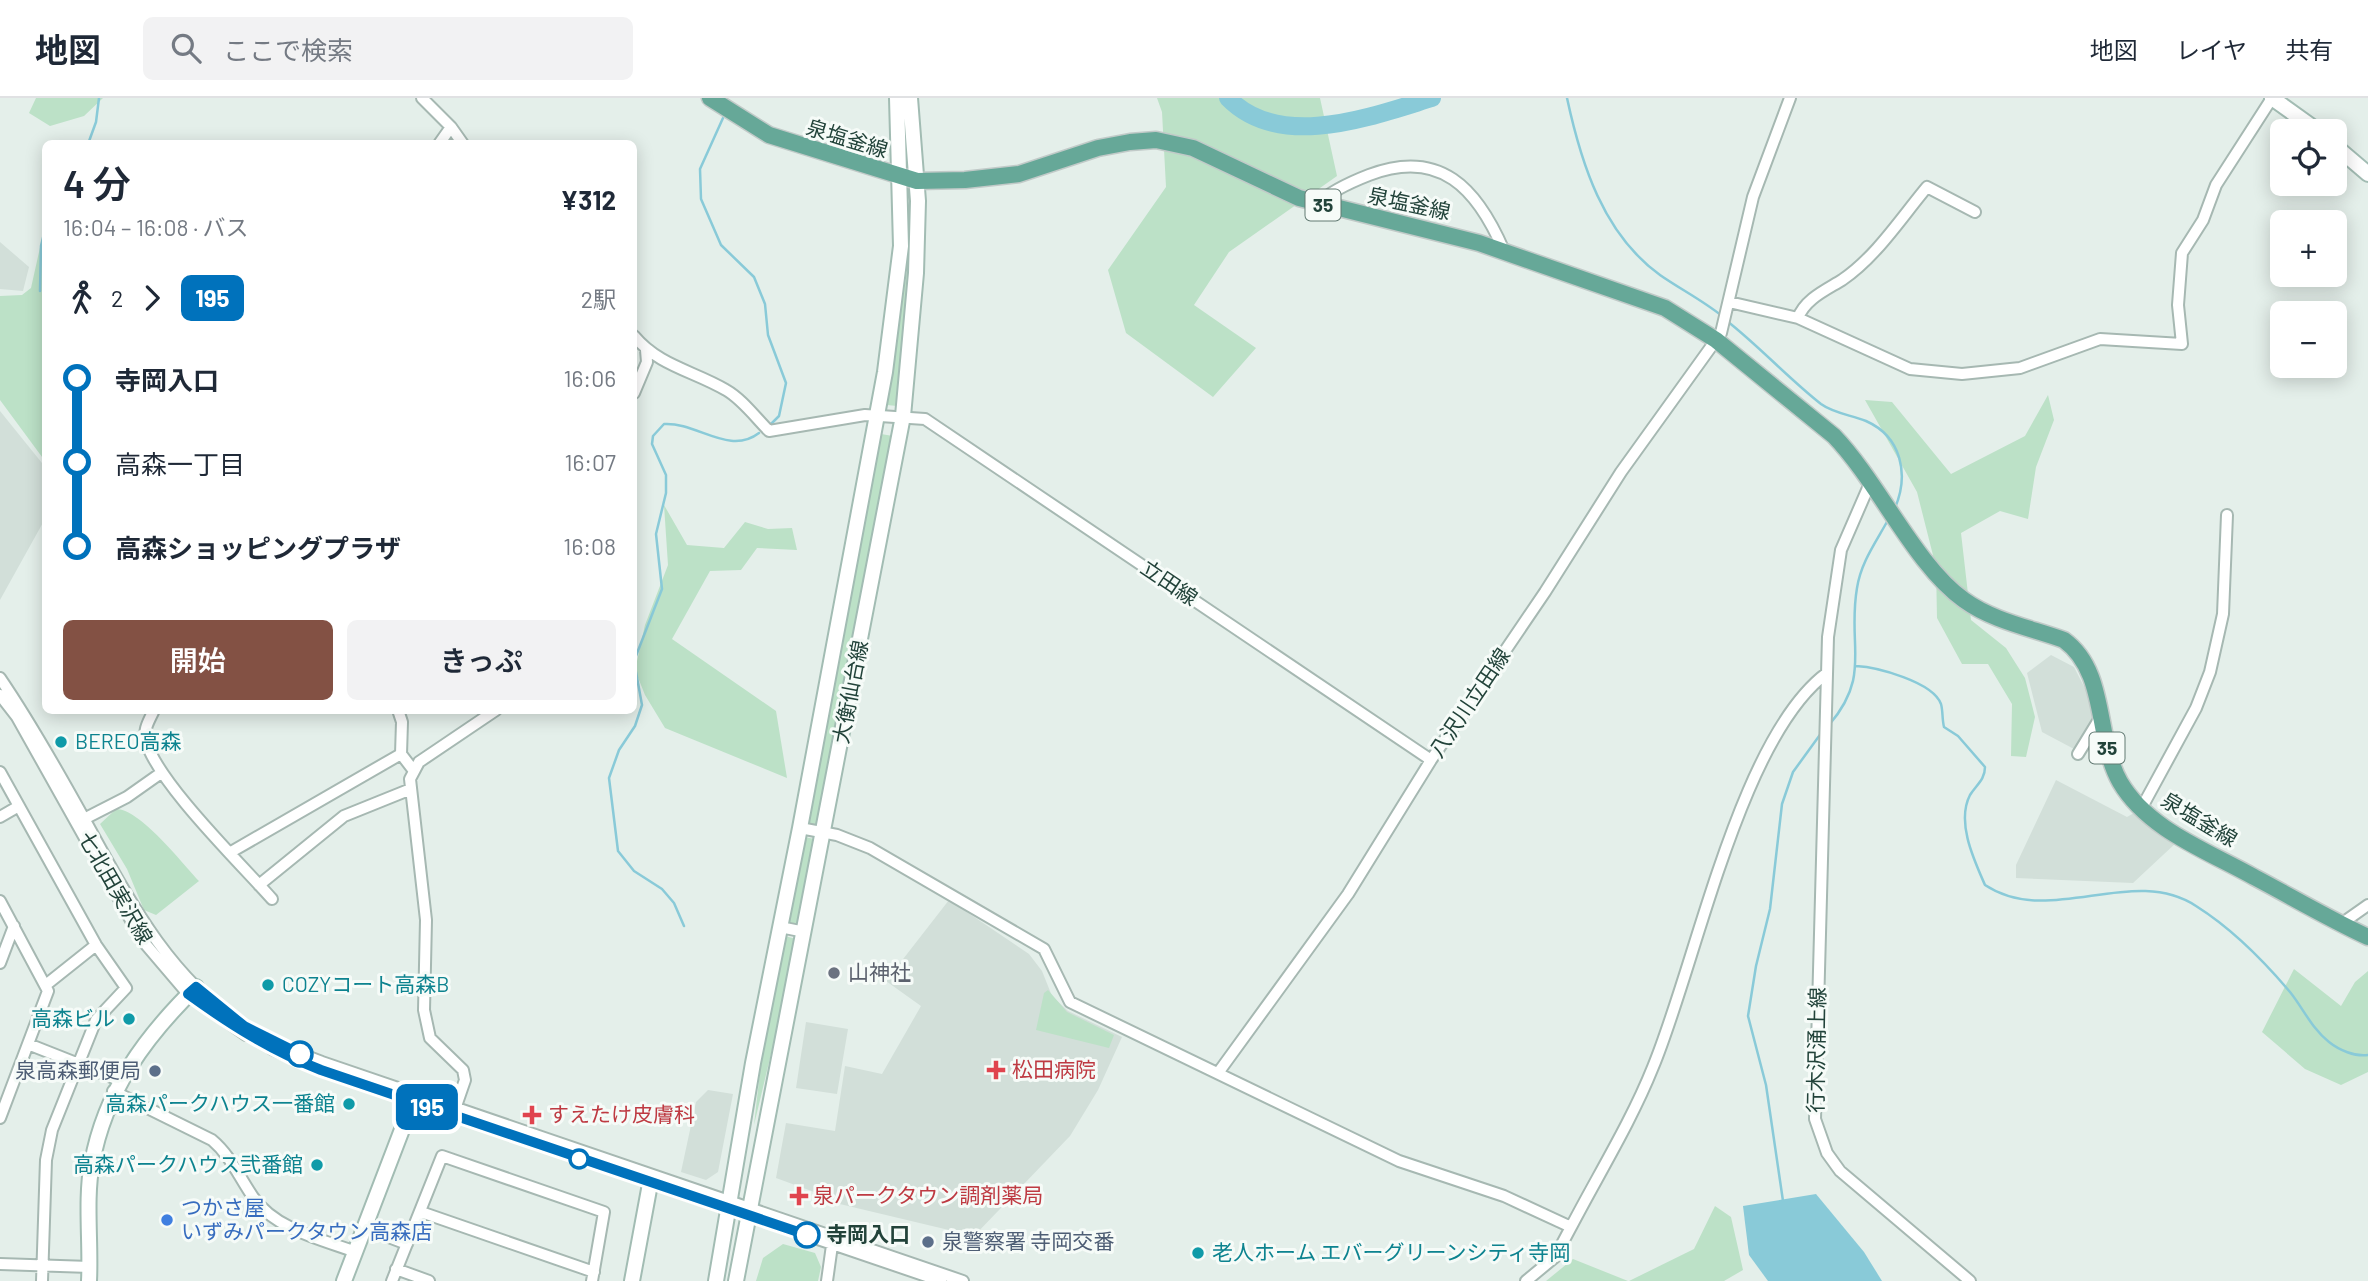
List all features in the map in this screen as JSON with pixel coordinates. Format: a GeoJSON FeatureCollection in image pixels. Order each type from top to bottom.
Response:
{"type":"FeatureCollection","features":[{"type":"Feature","properties":{"kind":"main road","name":"泉塩釜線"},"geometry":{"type":"LineString","coordinates":[[710,98],[769,135],[900,178],[917,181],[952,181],[1018,174],[1098,148],[1156,140],[1210,153],[1259,181],[1317,204],[1448,234],[1665,308],[1718,336],[1835,436],[1871,481],[1926,560],[1963,599],[1982,611],[2064,640],[2074,648],[2090,673],[2112,766],[2127,793],[2141,809],[2185,840],[2368,937]]}},
{"type":"Feature","properties":{"kind":"main road","name":"大衡仙台線"},"geometry":{"type":"LineString","coordinates":[[716,1281],[753,1063],[878,414],[899,274],[897,98]]}},
{"type":"Feature","properties":{"kind":"main road","name":"大衡仙台線"},"geometry":{"type":"LineString","coordinates":[[736,1281],[903,416],[916,274],[917,181],[910,98]]}},
{"type":"Feature","properties":{"kind":"main road"},"geometry":{"type":"LineString","coordinates":[[2272,98],[2301,119]]}},
{"type":"Feature","properties":{"kind":"main road"},"geometry":{"type":"LineString","coordinates":[[2347,156],[2368,174]]}},
{"type":"Feature","properties":{"kind":"main road"},"geometry":{"type":"LineString","coordinates":[[89,1274],[91,1164],[116,1086],[157,1026],[192,991]]}},
{"type":"Feature","properties":{"kind":"main road"},"geometry":{"type":"LineString","coordinates":[[344,1281],[414,1097]]}},
{"type":"Feature","properties":{"kind":"main road"},"geometry":{"type":"LineString","coordinates":[[632,1281],[650,1184]]}},
{"type":"Feature","properties":{"kind":"street"},"geometry":{"type":"LineString","coordinates":[[422,98],[460,140]]}},
{"type":"Feature","properties":{"kind":"street","name":"八沢川立田線"},"geometry":{"type":"LineString","coordinates":[[1218,1073],[1348,894],[1431,760],[1545,592],[1621,472],[1718,336],[1729,306],[1753,197],[1790,98]]}},
{"type":"Feature","properties":{"kind":"street"},"geometry":{"type":"LineString","coordinates":[[1729,306],[1798,318],[1910,369],[1962,374],[2020,368],[2099,339],[2182,344],[2178,305],[2182,253],[2203,220],[2214,189],[2272,98]]}},
{"type":"Feature","properties":{"kind":"street"},"geometry":{"type":"LineString","coordinates":[[442,140],[451,127]]}},
{"type":"Feature","properties":{"kind":"street"},"geometry":{"type":"LineString","coordinates":[[1317,204],[1359,179],[1392,166],[1420,166],[1443,172],[1468,193],[1497,235],[1504,251]]}},
{"type":"Feature","properties":{"kind":"street"},"geometry":{"type":"LineString","coordinates":[[1798,318],[1802,309],[1846,278],[1927,187],[1975,212]]}},
{"type":"Feature","properties":{"kind":"street"},"geometry":{"type":"LineString","coordinates":[[637,340],[646,350],[647,362],[637,386]]}},
{"type":"Feature","properties":{"kind":"street","name":"立田線"},"geometry":{"type":"LineString","coordinates":[[646,350],[683,372],[727,390],[769,430],[878,414],[925,419],[1431,760]]}},
{"type":"Feature","properties":{"kind":"street","name":"行木沢涌上線"},"geometry":{"type":"LineString","coordinates":[[1871,481],[1841,550],[1829,637],[1815,1099],[1820,1136],[1840,1171],[1970,1281]]}},
{"type":"Feature","properties":{"kind":"street"},"geometry":{"type":"LineString","coordinates":[[2141,809],[2196,708],[2210,672],[2223,614],[2227,515]]}},
{"type":"Feature","properties":{"kind":"street"},"geometry":{"type":"LineString","coordinates":[[1525,1281],[1555,1257],[1654,1066],[1738,821],[1772,738],[1815,682],[1827,673]]}},
{"type":"Feature","properties":{"kind":"street"},"geometry":{"type":"LineString","coordinates":[[0,678],[23,712],[135,912],[192,991]]}},
{"type":"Feature","properties":{"kind":"street","name":"七北田実沢線"},"geometry":{"type":"LineString","coordinates":[[0,695],[17,717],[142,940],[192,991],[240,1032],[283,1055],[414,1097],[650,1184],[730,1206]]}},
{"type":"Feature","properties":{"kind":"street"},"geometry":{"type":"LineString","coordinates":[[152,714],[145,727],[146,741],[161,773],[272,899]]}},
{"type":"Feature","properties":{"kind":"street"},"geometry":{"type":"LineString","coordinates":[[399,714],[402,722],[401,754],[414,771]]}},
{"type":"Feature","properties":{"kind":"street"},"geometry":{"type":"LineString","coordinates":[[456,1106],[465,1080],[463,1070],[430,1038],[424,1010],[426,920],[410,779],[419,762],[490,714]]}},
{"type":"Feature","properties":{"kind":"street"},"geometry":{"type":"LineString","coordinates":[[2078,754],[2100,718]]}},
{"type":"Feature","properties":{"kind":"street"},"geometry":{"type":"LineString","coordinates":[[231,852],[401,754]]}},
{"type":"Feature","properties":{"kind":"street"},"geometry":{"type":"LineString","coordinates":[[0,772],[96,945],[126,988],[96,1020],[47,1145],[42,1281]]}},
{"type":"Feature","properties":{"kind":"street"},"geometry":{"type":"LineString","coordinates":[[85,820],[127,797],[161,773]]}},
{"type":"Feature","properties":{"kind":"street"},"geometry":{"type":"LineString","coordinates":[[259,885],[344,816],[411,789]]}},
{"type":"Feature","properties":{"kind":"street"},"geometry":{"type":"LineString","coordinates":[[0,817],[19,806]]}},
{"type":"Feature","properties":{"kind":"street"},"geometry":{"type":"LineString","coordinates":[[800,828],[824,832],[870,848],[1044,949],[1070,1002],[1399,1161],[1504,1196],[1571,1227]]}},
{"type":"Feature","properties":{"kind":"street"},"geometry":{"type":"LineString","coordinates":[[0,901],[47,984],[45,1003],[0,1118]]}},
{"type":"Feature","properties":{"kind":"street"},"geometry":{"type":"LineString","coordinates":[[2341,923],[2368,905]]}},
{"type":"Feature","properties":{"kind":"street"},"geometry":{"type":"LineString","coordinates":[[0,963],[15,926]]}},
{"type":"Feature","properties":{"kind":"street"},"geometry":{"type":"LineString","coordinates":[[780,927],[805,932]]}},
{"type":"Feature","properties":{"kind":"street"},"geometry":{"type":"LineString","coordinates":[[47,984],[96,945]]}},
{"type":"Feature","properties":{"kind":"street"},"geometry":{"type":"LineString","coordinates":[[28,1044],[79,1063],[212,1140],[225,1151],[254,1198],[268,1214],[356,1252]]}},
{"type":"Feature","properties":{"kind":"street"},"geometry":{"type":"LineString","coordinates":[[0,1078],[13,1083]]}},
{"type":"Feature","properties":{"kind":"street"},"geometry":{"type":"LineString","coordinates":[[414,1097],[456,1106],[730,1206],[963,1281]]}},
{"type":"Feature","properties":{"kind":"street"},"geometry":{"type":"LineString","coordinates":[[392,1281],[442,1156],[604,1212],[593,1277],[421,1212]]}},
{"type":"Feature","properties":{"kind":"street"},"geometry":{"type":"LineString","coordinates":[[365,1227],[407,1244]]}},
{"type":"Feature","properties":{"kind":"street"},"geometry":{"type":"LineString","coordinates":[[827,1281],[833,1240]]}},
{"type":"Feature","properties":{"kind":"street"},"geometry":{"type":"LineString","coordinates":[[833,1240],[941,1281]]}},
{"type":"Feature","properties":{"kind":"street"},"geometry":{"type":"LineString","coordinates":[[0,1264],[42,1266],[89,1274]]}},
{"type":"Feature","properties":{"kind":"street"},"geometry":{"type":"LineString","coordinates":[[397,1269],[429,1281]]}},
{"type":"Feature","properties":{"kind":"shaded area"},"geometry":{"type":"Polygon","coordinates":[[[0,242],[29,267],[23,291],[0,289],[0,242]]]}},
{"type":"Feature","properties":{"kind":"shaded area"},"geometry":{"type":"Polygon","coordinates":[[[0,411],[42,463],[42,524],[0,600],[0,411]]]}},
{"type":"Feature","properties":{"kind":"shaded area"},"geometry":{"type":"Polygon","coordinates":[[[2051,655],[2074,667],[2091,700],[2095,717],[2074,749],[2042,732],[2027,673],[2051,655]]]}},
{"type":"Feature","properties":{"kind":"shaded area"},"geometry":{"type":"Polygon","coordinates":[[[2056,780],[2127,817],[2134,813],[2177,842],[2133,883],[2016,878],[2016,865],[2056,780]]]}},
{"type":"Feature","properties":{"kind":"shaded area","name":"松田病院"},"geometry":{"type":"Polygon","coordinates":[[[949,900],[1029,954],[1042,971],[1052,996],[1068,1011],[1122,1037],[1098,1090],[1070,1136],[974,1236],[823,1200],[817,1193],[776,1178],[786,1123],[835,1131],[845,1066],[882,1074],[921,1006],[886,981],[949,900]]]}},
{"type":"Feature","properties":{"kind":"shaded area"},"geometry":{"type":"Polygon","coordinates":[[[806,1022],[848,1029],[837,1094],[796,1088],[806,1022]]]}},
{"type":"Feature","properties":{"kind":"shaded area"},"geometry":{"type":"Polygon","coordinates":[[[708,1090],[733,1094],[718,1172],[706,1180],[681,1172],[696,1102],[708,1090]]]}},
{"type":"Feature","properties":{"kind":"green space"},"geometry":{"type":"Polygon","coordinates":[[[36,98],[103,98],[84,116],[50,126],[29,113],[36,98]]]}},
{"type":"Feature","properties":{"kind":"green space"},"geometry":{"type":"Polygon","coordinates":[[[1157,98],[1320,98],[1337,176],[1229,252],[1194,305],[1256,348],[1213,397],[1126,333],[1108,270],[1166,187],[1162,112],[1157,98]]]}},
{"type":"Feature","properties":{"kind":"green space"},"geometry":{"type":"Polygon","coordinates":[[[910,204],[911,256],[897,406],[887,405],[909,256],[910,204]]]}},
{"type":"Feature","properties":{"kind":"green space"},"geometry":{"type":"Polygon","coordinates":[[[42,238],[42,457],[0,400],[0,296],[22,295],[31,288],[42,238]]]}},
{"type":"Feature","properties":{"kind":"green space"},"geometry":{"type":"Polygon","coordinates":[[[2048,395],[2054,420],[2036,467],[2028,519],[2000,511],[1961,533],[1971,620],[2006,648],[2025,678],[2035,717],[2026,757],[2011,756],[2012,704],[1988,664],[1962,664],[1937,618],[1936,567],[1917,492],[1865,400],[1892,402],[1951,474],[2025,436],[2048,395]]]}},
{"type":"Feature","properties":{"kind":"green space"},"geometry":{"type":"Polygon","coordinates":[[[881,434],[893,436],[818,826],[806,823],[881,434]]]}},
{"type":"Feature","properties":{"kind":"green space"},"geometry":{"type":"Polygon","coordinates":[[[664,505],[687,545],[724,548],[745,522],[768,529],[792,528],[797,550],[757,548],[741,570],[710,571],[672,639],[776,711],[787,778],[665,728],[645,695],[637,675],[637,661],[645,625],[668,565],[664,505]]]}},
{"type":"Feature","properties":{"kind":"green space"},"geometry":{"type":"Polygon","coordinates":[[[116,809],[126,811],[148,827],[199,881],[156,915],[144,910],[127,869],[100,824],[116,809]]]}},
{"type":"Feature","properties":{"kind":"green space"},"geometry":{"type":"Polygon","coordinates":[[[804,837],[815,839],[798,925],[787,922],[804,837]]]}},
{"type":"Feature","properties":{"kind":"green space"},"geometry":{"type":"Polygon","coordinates":[[[785,936],[796,939],[793,962],[754,1125],[763,1045],[785,936]]]}},
{"type":"Feature","properties":{"kind":"green space"},"geometry":{"type":"Polygon","coordinates":[[[2294,969],[2341,1006],[2355,982],[2368,971],[2368,1072],[2341,1085],[2305,1069],[2262,1032],[2294,969]]]}},
{"type":"Feature","properties":{"kind":"green space"},"geometry":{"type":"Polygon","coordinates":[[[1048,990],[1067,1012],[1114,1035],[1109,1048],[1036,1030],[1044,993],[1048,990]]]}},
{"type":"Feature","properties":{"kind":"green space"},"geometry":{"type":"Polygon","coordinates":[[[1715,1206],[1731,1217],[1743,1270],[1724,1281],[1629,1281],[1694,1249],[1715,1206]]]}},
{"type":"Feature","properties":{"kind":"green space"},"geometry":{"type":"Polygon","coordinates":[[[783,1244],[815,1253],[821,1267],[818,1281],[756,1281],[763,1258],[783,1244]]]}},
{"type":"Feature","properties":{"kind":"green space"},"geometry":{"type":"Polygon","coordinates":[[[1573,1259],[1628,1281],[1546,1281],[1573,1259]]]}},
{"type":"Feature","properties":{"kind":"water"},"geometry":{"type":"Polygon","coordinates":[[[1816,1194],[1864,1252],[1882,1281],[1768,1281],[1749,1255],[1743,1206],[1816,1194]]]}},
{"type":"Feature","properties":{"kind":"waterway"},"geometry":{"type":"LineString","coordinates":[[89,140],[96,122],[99,98]]}},
{"type":"Feature","properties":{"kind":"waterway"},"geometry":{"type":"LineString","coordinates":[[1228,98],[1249,114],[1273,123],[1299,126],[1354,120],[1432,98]]}},
{"type":"Feature","properties":{"kind":"waterway"},"geometry":{"type":"LineString","coordinates":[[1567,98],[1579,147],[1597,195],[1623,239],[1660,275],[1722,316]]}},
{"type":"Feature","properties":{"kind":"waterway"},"geometry":{"type":"LineString","coordinates":[[723,118],[700,169],[701,199],[721,245],[754,277],[765,304],[768,335],[786,383],[779,416],[770,425]]}},
{"type":"Feature","properties":{"kind":"waterway"},"geometry":{"type":"LineString","coordinates":[[40,291],[42,242]]}},
{"type":"Feature","properties":{"kind":"waterway"},"geometry":{"type":"LineString","coordinates":[[1727,321],[1821,404],[1866,421],[1888,437],[1895,447],[1901,470],[1895,508]]}},
{"type":"Feature","properties":{"kind":"waterway"},"geometry":{"type":"LineString","coordinates":[[637,653],[662,589],[656,534],[666,493],[666,475],[652,444],[653,436],[664,424],[689,428],[724,440],[748,439],[759,433]]}},
{"type":"Feature","properties":{"kind":"waterway"},"geometry":{"type":"LineString","coordinates":[[1829,725],[1842,707],[1854,675],[1855,608],[1859,579],[1888,520]]}},
{"type":"Feature","properties":{"kind":"waterway"},"geometry":{"type":"LineString","coordinates":[[1856,666],[1903,677],[1936,696],[1941,704],[1944,727],[1958,736],[1985,767],[1982,779],[1970,795],[1965,817],[1968,841],[1985,885],[2010,897],[2036,901],[2145,891],[2171,895],[2196,906],[2222,924],[2269,968],[2323,1037],[2337,1048],[2358,1055],[2368,1055]]}},
{"type":"Feature","properties":{"kind":"waterway"},"geometry":{"type":"LineString","coordinates":[[637,678],[642,705],[635,726],[619,750],[609,778],[618,851],[634,871],[662,889],[674,903],[684,926]]}},
{"type":"Feature","properties":{"kind":"waterway"},"geometry":{"type":"LineString","coordinates":[[1783,1201],[1766,1085],[1748,1016],[1756,966],[1770,909],[1782,804],[1793,772],[1822,732]]}},
{"type":"Feature","properties":{"kind":"bus line","name":"195"},"geometry":{"type":"LineString","coordinates":[[300,1054],[244,1026],[196,987],[188,994],[240,1032],[283,1055],[321,1070],[650,1184],[807,1235]]}},
{"type":"Feature","properties":{"kind":"place","name":"BEREO高森"},"geometry":{"type":"Point","coordinates":[61,742]}},
{"type":"Feature","properties":{"kind":"place","name":"山神社"},"geometry":{"type":"Point","coordinates":[834,973]}},
{"type":"Feature","properties":{"kind":"place","name":"COZYコート高森B"},"geometry":{"type":"Point","coordinates":[268,985]}},
{"type":"Feature","properties":{"kind":"place","name":"高森ビル"},"geometry":{"type":"Point","coordinates":[129,1019]}},
{"type":"Feature","properties":{"kind":"place","name":"松田病院"},"geometry":{"type":"Point","coordinates":[996,1070]}},
{"type":"Feature","properties":{"kind":"place","name":"泉高森郵便局"},"geometry":{"type":"Point","coordinates":[155,1071]}},
{"type":"Feature","properties":{"kind":"place","name":"高森パークハウス一番館"},"geometry":{"type":"Point","coordinates":[349,1104]}},
{"type":"Feature","properties":{"kind":"place","name":"すえたけ皮膚科"},"geometry":{"type":"Point","coordinates":[532,1115]}},
{"type":"Feature","properties":{"kind":"place","name":"高森パークハウス弐番館"},"geometry":{"type":"Point","coordinates":[317,1165]}},
{"type":"Feature","properties":{"kind":"place","name":"泉パークタウン調剤薬局"},"geometry":{"type":"Point","coordinates":[799,1196]}},
{"type":"Feature","properties":{"kind":"place","name":"つかさ屋 いずみパークタウン高森店"},"geometry":{"type":"Point","coordinates":[167,1220]}},
{"type":"Feature","properties":{"kind":"place","name":"寺岡入口"},"geometry":{"type":"Point","coordinates":[807,1235]}},
{"type":"Feature","properties":{"kind":"place","name":"泉警察署 寺岡交番"},"geometry":{"type":"Point","coordinates":[928,1242]}},
{"type":"Feature","properties":{"kind":"place","name":"老人ホーム エバーグリーンシティ寺岡"},"geometry":{"type":"Point","coordinates":[1198,1253]}}]}
